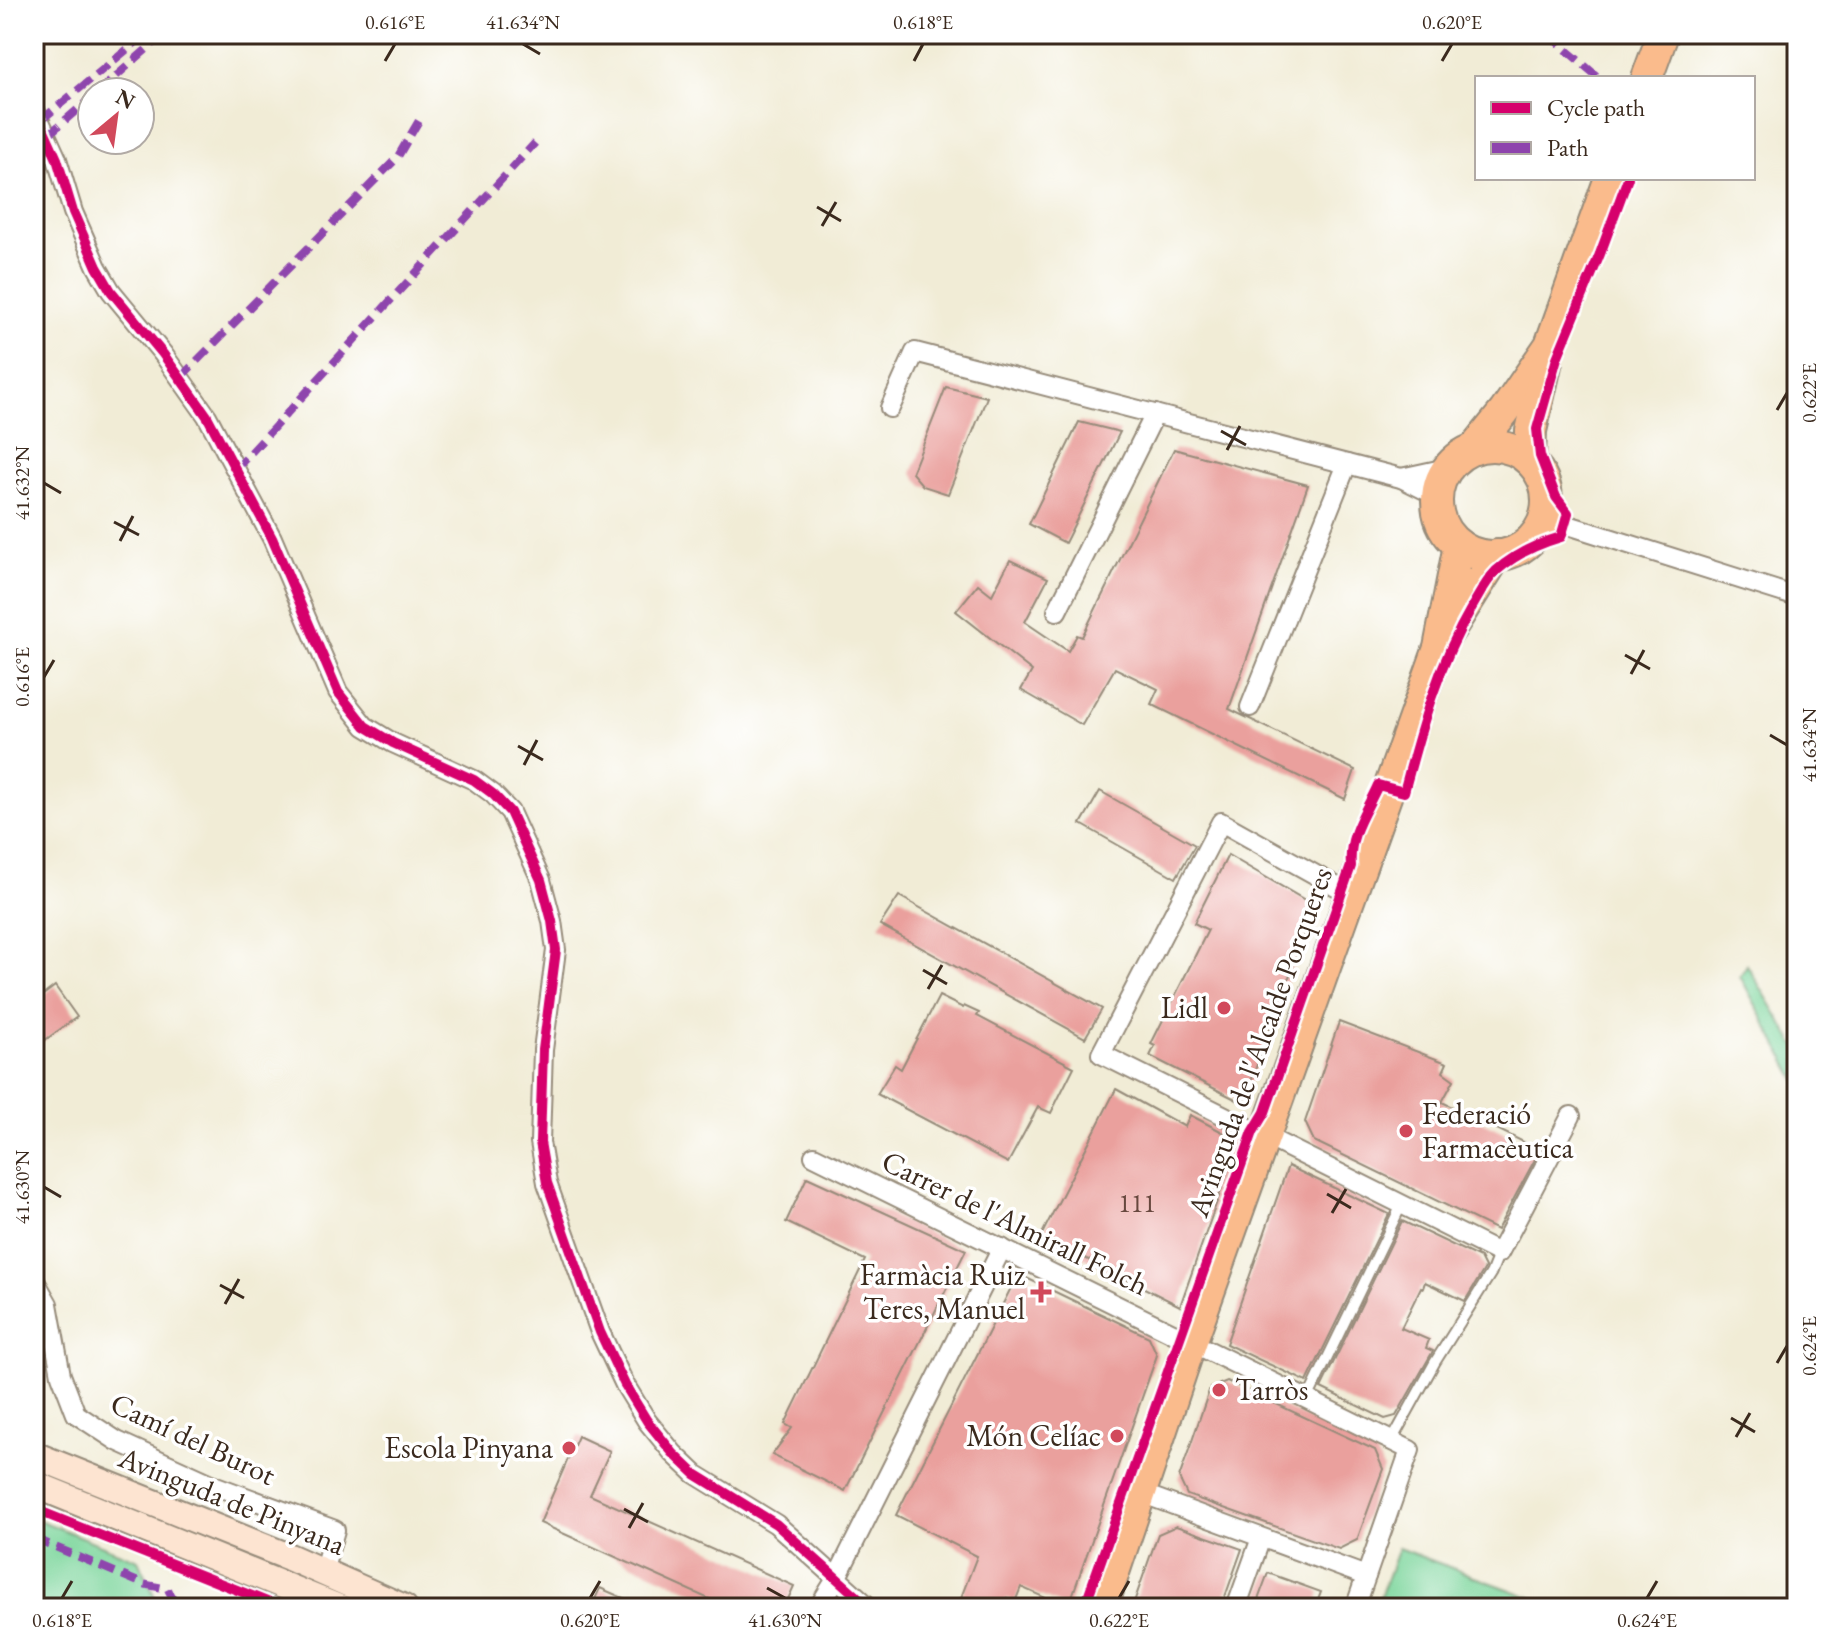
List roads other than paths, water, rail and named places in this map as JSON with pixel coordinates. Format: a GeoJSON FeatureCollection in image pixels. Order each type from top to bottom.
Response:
{"type":"FeatureCollection","features":[{"type":"Feature","properties":{"kind":"main road"},"geometry":{"type":"LineString","coordinates":[[1648,76],[1663,34]]}},
{"type":"Feature","properties":{"kind":"main road"},"geometry":{"type":"LineString","coordinates":[[1530,461],[1531,431],[1550,345],[1609,180]]}},
{"type":"Feature","properties":{"kind":"main road"},"geometry":{"type":"LineString","coordinates":[[1474,449],[1550,345]]}},
{"type":"Feature","properties":{"kind":"main road"},"geometry":{"type":"LineString","coordinates":[[1503,447],[1518,452],[1530,461],[1546,491],[1543,521],[1525,544],[1512,552],[1497,555],[1484,555],[1459,545],[1446,531],[1438,515],[1437,496],[1447,468],[1459,456],[1474,449],[1503,447]]}},
{"type":"Feature","properties":{"kind":"main road"},"geometry":{"type":"LineString","coordinates":[[1439,648],[1459,545]]}},
{"type":"Feature","properties":{"kind":"main road"},"geometry":{"type":"LineString","coordinates":[[1439,648],[1497,555]]}},
{"type":"Feature","properties":{"kind":"main road","name":"Avinguda de l'Alcalde Porqueres"},"geometry":{"type":"LineString","coordinates":[[1102,1608],[1192,1340],[1439,648]]}},
{"type":"Feature","properties":{"kind":"street"},"geometry":{"type":"LineString","coordinates":[[34,108],[57,159],[73,212],[97,267],[111,291],[163,354],[207,416],[272,538],[338,692],[365,726],[393,743],[474,780],[510,812],[541,880],[556,950],[543,1050],[540,1142],[547,1183],[600,1332],[625,1385],[664,1442],[695,1474],[776,1524],[870,1608]]}},
{"type":"Feature","properties":{"kind":"street"},"geometry":{"type":"LineString","coordinates":[[890,408],[915,352],[1401,478],[1437,496]]}},
{"type":"Feature","properties":{"kind":"street"},"geometry":{"type":"LineString","coordinates":[[1057,611],[1155,414]]}},
{"type":"Feature","properties":{"kind":"street"},"geometry":{"type":"LineString","coordinates":[[1250,707],[1347,464]]}},
{"type":"Feature","properties":{"kind":"street"},"geometry":{"type":"LineString","coordinates":[[1401,478],[1447,468]]}},
{"type":"Feature","properties":{"kind":"street"},"geometry":{"type":"LineString","coordinates":[[1546,491],[1565,524],[1797,597]]}},
{"type":"Feature","properties":{"kind":"street"},"geometry":{"type":"LineString","coordinates":[[1525,544],[1565,524]]}},
{"type":"Feature","properties":{"kind":"street"},"geometry":{"type":"LineString","coordinates":[[1350,894],[1221,822],[1101,1054],[1499,1253],[1571,1116]]}},
{"type":"Feature","properties":{"kind":"street","name":"Carrer de l'Almirall Folch"},"geometry":{"type":"LineString","coordinates":[[814,1156],[1410,1450],[1366,1576]]}},
{"type":"Feature","properties":{"kind":"street"},"geometry":{"type":"LineString","coordinates":[[818,1608],[836,1579],[1002,1248]]}},
{"type":"Feature","properties":{"kind":"street","name":"Camí del Burot"},"geometry":{"type":"LineString","coordinates":[[34,1279],[48,1304],[61,1375],[76,1414],[117,1441],[216,1486],[335,1530],[314,1592]]}},
{"type":"Feature","properties":{"kind":"street","name":"Avinguda de Pinyana"},"geometry":{"type":"LineString","coordinates":[[34,1455],[314,1592],[339,1608]]}},
{"type":"Feature","properties":{"kind":"street","name":"Avinguda de Pinyana"},"geometry":{"type":"LineString","coordinates":[[34,1484],[314,1592],[404,1608]]}},
{"type":"Feature","properties":{"kind":"street"},"geometry":{"type":"LineString","coordinates":[[1141,1493],[1366,1576],[1355,1608]]}},
{"type":"Feature","properties":{"kind":"street"},"geometry":{"type":"LineString","coordinates":[[1236,1608],[1261,1538]]}},
{"type":"Feature","properties":{"kind":"lane"},"geometry":{"type":"LineString","coordinates":[[1308,1398],[1401,1206]]}},
{"type":"Feature","properties":{"kind":"lane"},"geometry":{"type":"LineString","coordinates":[[1392,1440],[1435,1362],[1491,1273],[1499,1253]]}},
{"type":"Feature","properties":{"kind":"place","name":"Lidl"},"geometry":{"type":"Point","coordinates":[1224,1008]}},
{"type":"Feature","properties":{"kind":"place","name":"Federació Farmacèutica"},"geometry":{"type":"Point","coordinates":[1406,1131]}},
{"type":"Feature","properties":{"kind":"place","name":"Farmàcia Ruiz Teres, Manuel"},"geometry":{"type":"Point","coordinates":[1041,1292]}},
{"type":"Feature","properties":{"kind":"place","name":"Tarròs"},"geometry":{"type":"Point","coordinates":[1219,1390]}},
{"type":"Feature","properties":{"kind":"place","name":"Món Celíac"},"geometry":{"type":"Point","coordinates":[1117,1436]}},
{"type":"Feature","properties":{"kind":"place","name":"Escola Pinyana"},"geometry":{"type":"Point","coordinates":[569,1448]}}]}
